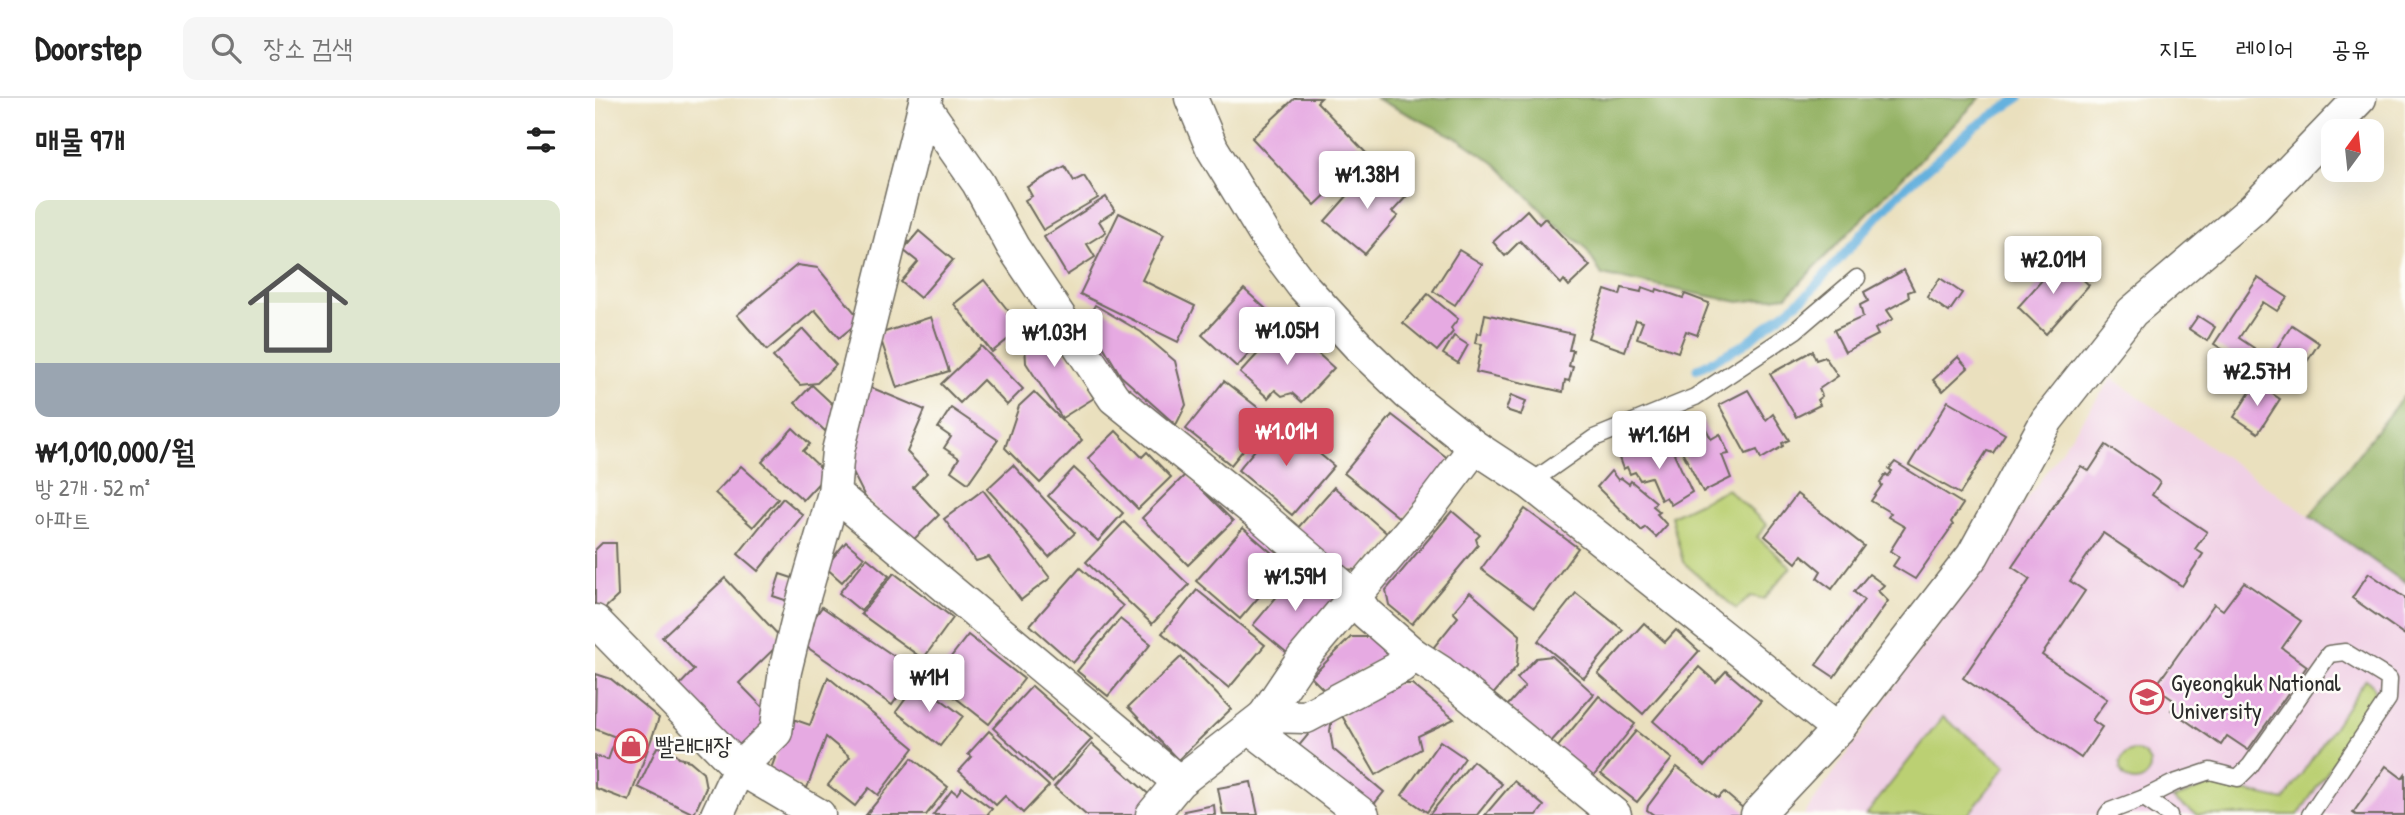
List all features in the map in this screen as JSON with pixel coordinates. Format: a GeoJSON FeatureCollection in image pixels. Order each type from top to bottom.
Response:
{"type":"FeatureCollection","features":[{"type":"Feature","properties":{"kind":"street"},"geometry":{"type":"LineString","coordinates":[[1191,98],[1212,148],[1268,240],[1302,285],[1363,351],[1408,394],[1475,447],[1530,484],[1838,729]]}},
{"type":"Feature","properties":{"kind":"street"},"geometry":{"type":"LineString","coordinates":[[1757,815],[1838,729],[1973,555],[2047,420],[2132,312],[2254,208],[2360,98]]}},
{"type":"Feature","properties":{"kind":"street"},"geometry":{"type":"LineString","coordinates":[[717,815],[739,768],[776,732],[785,671],[834,493],[838,451],[925,102]]}},
{"type":"Feature","properties":{"kind":"street"},"geometry":{"type":"LineString","coordinates":[[925,102],[978,183],[1013,247],[1114,398],[1262,517],[1355,597],[1366,613],[1413,654],[1441,672],[1615,815]]}},
{"type":"Feature","properties":{"kind":"street"},"geometry":{"type":"LineString","coordinates":[[1152,815],[1179,782],[1257,722],[1303,658],[1429,508],[1475,447]]}},
{"type":"Feature","properties":{"kind":"street"},"geometry":{"type":"LineString","coordinates":[[834,493],[1179,782]]}},
{"type":"Feature","properties":{"kind":"street"},"geometry":{"type":"LineString","coordinates":[[595,621],[739,768],[819,815]]}},
{"type":"Feature","properties":{"kind":"street"},"geometry":{"type":"LineString","coordinates":[[1257,722],[1306,717],[1402,666],[1413,654]]}},
{"type":"Feature","properties":{"kind":"street"},"geometry":{"type":"LineString","coordinates":[[1257,722],[1363,815]]}},
{"type":"Feature","properties":{"kind":"lane"},"geometry":{"type":"LineString","coordinates":[[1530,484],[1594,438],[1695,397],[1796,330],[1857,278]]}},
{"type":"Feature","properties":{"kind":"lane"},"geometry":{"type":"LineString","coordinates":[[2107,815],[2110,811],[2174,783],[2210,771],[2238,778],[2329,654],[2345,652],[2389,679],[2388,699],[2310,815]]}},
{"type":"Feature","properties":{"kind":"lane"},"geometry":{"type":"LineString","coordinates":[[2144,798],[2169,815]]}},
{"type":"Feature","properties":{"kind":"shaded area","name":"Gyeongkuk National University"},"geometry":{"type":"Polygon","coordinates":[[[2112,378],[2405,583],[2405,815],[1804,815],[2112,378]]]}},
{"type":"Feature","properties":{"kind":"green space"},"geometry":{"type":"Polygon","coordinates":[[[1375,98],[1980,98],[1787,296],[1739,302],[1602,275],[1584,246],[1554,223],[1496,164],[1459,139],[1375,98]]]}},
{"type":"Feature","properties":{"kind":"green space"},"geometry":{"type":"Polygon","coordinates":[[[2405,394],[2405,583],[2310,516],[2405,394]]]}},
{"type":"Feature","properties":{"kind":"green space"},"geometry":{"type":"Polygon","coordinates":[[[1727,489],[1767,525],[1757,537],[1791,567],[1764,599],[1751,596],[1736,609],[1683,562],[1671,516],[1727,489]]]}},
{"type":"Feature","properties":{"kind":"green space"},"geometry":{"type":"Polygon","coordinates":[[[2366,679],[2374,687],[2377,699],[2298,815],[2197,815],[2173,799],[2212,784],[2284,800],[2366,679]]]}},
{"type":"Feature","properties":{"kind":"green space"},"geometry":{"type":"Polygon","coordinates":[[[1943,717],[2006,766],[1968,815],[1866,815],[1943,717]]]}},
{"type":"Feature","properties":{"kind":"green space"},"geometry":{"type":"Polygon","coordinates":[[[2135,751],[2146,755],[2150,766],[2146,777],[2135,781],[2124,777],[2120,766],[2124,755],[2135,751]]]}},
{"type":"Feature","properties":{"kind":"building"},"geometry":{"type":"Polygon","coordinates":[[[1295,98],[1321,98],[1317,102],[1368,155],[1315,205],[1252,138],[1295,98]]]}},
{"type":"Feature","properties":{"kind":"building"},"geometry":{"type":"Polygon","coordinates":[[[1065,166],[1074,181],[1084,176],[1098,198],[1043,230],[1025,200],[1032,196],[1027,187],[1065,166]]]}},
{"type":"Feature","properties":{"kind":"building"},"geometry":{"type":"Polygon","coordinates":[[[1372,168],[1406,197],[1392,212],[1398,216],[1365,254],[1325,221],[1372,168]]]}},
{"type":"Feature","properties":{"kind":"building"},"geometry":{"type":"Polygon","coordinates":[[[1106,197],[1115,211],[1099,221],[1106,232],[1087,244],[1095,257],[1067,275],[1044,237],[1106,197]]]}},
{"type":"Feature","properties":{"kind":"building"},"geometry":{"type":"Polygon","coordinates":[[[1527,210],[1539,224],[1545,218],[1590,266],[1569,286],[1564,280],[1561,284],[1520,241],[1505,256],[1493,242],[1527,210]]]}},
{"type":"Feature","properties":{"kind":"building"},"geometry":{"type":"Polygon","coordinates":[[[1119,213],[1164,235],[1142,280],[1195,306],[1178,342],[1080,294],[1119,213]]]}},
{"type":"Feature","properties":{"kind":"building"},"geometry":{"type":"Polygon","coordinates":[[[919,231],[953,260],[920,298],[901,282],[918,262],[903,250],[919,231]]]}},
{"type":"Feature","properties":{"kind":"building"},"geometry":{"type":"Polygon","coordinates":[[[1459,250],[1482,264],[1455,305],[1433,291],[1459,250]]]}},
{"type":"Feature","properties":{"kind":"building"},"geometry":{"type":"Polygon","coordinates":[[[2061,259],[2089,285],[2046,334],[2018,307],[2061,259]]]}},
{"type":"Feature","properties":{"kind":"building"},"geometry":{"type":"Polygon","coordinates":[[[797,265],[818,268],[861,320],[839,338],[815,310],[767,350],[737,315],[797,265]]]}},
{"type":"Feature","properties":{"kind":"building"},"geometry":{"type":"Polygon","coordinates":[[[1904,270],[1914,290],[1908,292],[1909,298],[1887,310],[1893,319],[1875,329],[1878,335],[1845,352],[1834,330],[1863,317],[1860,305],[1868,301],[1864,292],[1904,270]]]}},
{"type":"Feature","properties":{"kind":"building"},"geometry":{"type":"Polygon","coordinates":[[[1940,278],[1962,293],[1949,312],[1927,297],[1940,278]]]}},
{"type":"Feature","properties":{"kind":"building"},"geometry":{"type":"Polygon","coordinates":[[[2258,278],[2287,297],[2277,311],[2263,302],[2239,338],[2254,348],[2244,363],[2214,344],[2258,278]]]}},
{"type":"Feature","properties":{"kind":"building"},"geometry":{"type":"Polygon","coordinates":[[[984,280],[1022,328],[992,352],[954,304],[984,280]]]}},
{"type":"Feature","properties":{"kind":"building"},"geometry":{"type":"Polygon","coordinates":[[[1642,287],[1683,298],[1685,294],[1709,303],[1697,335],[1686,331],[1678,352],[1637,338],[1643,322],[1636,320],[1625,351],[1588,338],[1605,290],[1620,295],[1622,288],[1641,292],[1642,287]]]}},
{"type":"Feature","properties":{"kind":"building"},"geometry":{"type":"Polygon","coordinates":[[[1244,289],[1279,321],[1237,367],[1202,335],[1244,289]]]}},
{"type":"Feature","properties":{"kind":"building"},"geometry":{"type":"Polygon","coordinates":[[[1428,294],[1458,319],[1451,328],[1453,332],[1437,351],[1403,323],[1428,294]]]}},
{"type":"Feature","properties":{"kind":"building"},"geometry":{"type":"Polygon","coordinates":[[[1095,305],[1141,332],[1175,361],[1186,405],[1176,425],[1121,376],[1087,319],[1095,305]]]}},
{"type":"Feature","properties":{"kind":"building"},"geometry":{"type":"Polygon","coordinates":[[[1485,314],[1573,334],[1569,366],[1573,367],[1569,381],[1565,380],[1563,392],[1476,372],[1482,344],[1475,343],[1477,333],[1481,334],[1485,314]]]}},
{"type":"Feature","properties":{"kind":"building"},"geometry":{"type":"Polygon","coordinates":[[[1042,316],[1094,398],[1062,418],[1026,363],[1024,327],[1042,316]]]}},
{"type":"Feature","properties":{"kind":"building"},"geometry":{"type":"Polygon","coordinates":[[[2198,316],[2215,327],[2207,341],[2189,329],[2198,316]]]}},
{"type":"Feature","properties":{"kind":"building"},"geometry":{"type":"Polygon","coordinates":[[[931,317],[949,371],[897,388],[879,334],[931,317]]]}},
{"type":"Feature","properties":{"kind":"building"},"geometry":{"type":"Polygon","coordinates":[[[1285,324],[1334,368],[1302,402],[1292,393],[1282,396],[1275,390],[1268,398],[1240,373],[1285,324]]]}},
{"type":"Feature","properties":{"kind":"building"},"geometry":{"type":"Polygon","coordinates":[[[2292,325],[2319,343],[2291,386],[2264,368],[2292,325]]]}},
{"type":"Feature","properties":{"kind":"building"},"geometry":{"type":"Polygon","coordinates":[[[803,329],[836,365],[817,383],[800,385],[773,357],[803,329]]]}},
{"type":"Feature","properties":{"kind":"building"},"geometry":{"type":"Polygon","coordinates":[[[1454,336],[1468,345],[1458,363],[1443,354],[1454,336]]]}},
{"type":"Feature","properties":{"kind":"building"},"geometry":{"type":"Polygon","coordinates":[[[981,346],[1023,389],[1007,405],[983,380],[960,403],[941,384],[981,346]]]}},
{"type":"Feature","properties":{"kind":"building"},"geometry":{"type":"Polygon","coordinates":[[[1812,351],[1816,360],[1825,357],[1838,376],[1819,389],[1822,396],[1817,400],[1820,405],[1796,417],[1770,374],[1812,351]]]}},
{"type":"Feature","properties":{"kind":"building"},"geometry":{"type":"Polygon","coordinates":[[[1958,357],[1968,368],[1943,391],[1933,380],[1958,357]]]}},
{"type":"Feature","properties":{"kind":"building"},"geometry":{"type":"Polygon","coordinates":[[[1224,381],[1270,417],[1231,465],[1186,429],[1224,381]]]}},
{"type":"Feature","properties":{"kind":"building"},"geometry":{"type":"Polygon","coordinates":[[[2256,383],[2280,399],[2258,433],[2234,417],[2256,383]]]}},
{"type":"Feature","properties":{"kind":"building"},"geometry":{"type":"Polygon","coordinates":[[[812,385],[842,413],[825,431],[795,403],[812,385]]]}},
{"type":"Feature","properties":{"kind":"building"},"geometry":{"type":"Polygon","coordinates":[[[870,387],[925,410],[907,452],[927,473],[913,487],[939,515],[909,544],[865,497],[853,473],[849,451],[870,387]]]}},
{"type":"Feature","properties":{"kind":"building"},"geometry":{"type":"Polygon","coordinates":[[[1748,390],[1766,420],[1773,414],[1789,440],[1761,459],[1757,450],[1746,454],[1719,405],[1748,390]]]}},
{"type":"Feature","properties":{"kind":"building"},"geometry":{"type":"Polygon","coordinates":[[[1034,392],[1082,440],[1040,483],[1005,448],[1019,406],[1034,392]]]}},
{"type":"Feature","properties":{"kind":"building"},"geometry":{"type":"Polygon","coordinates":[[[1511,395],[1526,401],[1521,415],[1506,410],[1511,395]]]}},
{"type":"Feature","properties":{"kind":"building"},"geometry":{"type":"Polygon","coordinates":[[[1948,401],[2005,434],[1993,453],[1987,451],[1960,494],[1909,465],[1948,401]]]}},
{"type":"Feature","properties":{"kind":"building"},"geometry":{"type":"Polygon","coordinates":[[[951,408],[998,440],[968,483],[951,471],[959,458],[944,448],[951,437],[938,428],[951,408]]]}},
{"type":"Feature","properties":{"kind":"building"},"geometry":{"type":"Polygon","coordinates":[[[1699,414],[1711,439],[1720,434],[1729,454],[1722,455],[1731,478],[1703,492],[1670,428],[1699,414]]]}},
{"type":"Feature","properties":{"kind":"building"},"geometry":{"type":"Polygon","coordinates":[[[1392,415],[1450,460],[1402,520],[1344,473],[1392,415]]]}},
{"type":"Feature","properties":{"kind":"building"},"geometry":{"type":"Polygon","coordinates":[[[1280,420],[1334,466],[1292,515],[1238,470],[1280,420]]]}},
{"type":"Feature","properties":{"kind":"building"},"geometry":{"type":"Polygon","coordinates":[[[793,428],[810,444],[803,451],[827,474],[803,500],[762,462],[793,428]]]}},
{"type":"Feature","properties":{"kind":"building"},"geometry":{"type":"Polygon","coordinates":[[[1116,431],[1142,457],[1147,452],[1171,477],[1138,509],[1088,458],[1116,431]]]}},
{"type":"Feature","properties":{"kind":"building"},"geometry":{"type":"Polygon","coordinates":[[[1659,440],[1664,450],[1671,447],[1692,492],[1671,505],[1666,497],[1661,500],[1651,477],[1640,480],[1635,472],[1630,474],[1627,467],[1623,469],[1619,458],[1659,440]]]}},
{"type":"Feature","properties":{"kind":"building"},"geometry":{"type":"Polygon","coordinates":[[[2106,445],[2160,482],[2152,495],[2207,532],[2195,549],[2203,554],[2182,586],[2103,533],[2070,581],[2085,591],[2042,655],[2107,699],[2092,720],[2102,727],[2081,758],[1963,678],[2030,579],[2012,567],[2081,466],[2089,471],[2106,445]]]}},
{"type":"Feature","properties":{"kind":"building"},"geometry":{"type":"Polygon","coordinates":[[[1895,462],[1963,504],[1951,522],[1953,525],[1915,579],[1893,566],[1899,557],[1890,551],[1905,527],[1888,517],[1891,513],[1871,501],[1886,474],[1888,476],[1892,471],[1889,469],[1895,462]]]}},
{"type":"Feature","properties":{"kind":"building"},"geometry":{"type":"Polygon","coordinates":[[[1013,465],[1075,533],[1049,557],[987,489],[1013,465]]]}},
{"type":"Feature","properties":{"kind":"building"},"geometry":{"type":"Polygon","coordinates":[[[741,466],[778,499],[753,527],[715,493],[741,466]]]}},
{"type":"Feature","properties":{"kind":"building"},"geometry":{"type":"Polygon","coordinates":[[[1074,468],[1123,513],[1098,541],[1048,496],[1074,468]]]}},
{"type":"Feature","properties":{"kind":"building"},"geometry":{"type":"Polygon","coordinates":[[[1611,471],[1618,480],[1621,478],[1629,484],[1631,481],[1656,502],[1653,506],[1667,525],[1656,537],[1645,527],[1642,531],[1597,487],[1611,471]]]}},
{"type":"Feature","properties":{"kind":"building"},"geometry":{"type":"Polygon","coordinates":[[[1186,474],[1233,521],[1188,565],[1142,518],[1186,474]]]}},
{"type":"Feature","properties":{"kind":"building"},"geometry":{"type":"Polygon","coordinates":[[[1334,487],[1390,536],[1360,570],[1341,569],[1296,530],[1334,487]]]}},
{"type":"Feature","properties":{"kind":"building"},"geometry":{"type":"Polygon","coordinates":[[[983,490],[1050,578],[1021,600],[989,557],[976,561],[944,519],[983,490]]]}},
{"type":"Feature","properties":{"kind":"building"},"geometry":{"type":"Polygon","coordinates":[[[1797,494],[1864,546],[1832,589],[1817,578],[1821,571],[1802,555],[1796,563],[1765,536],[1797,494]]]}},
{"type":"Feature","properties":{"kind":"building"},"geometry":{"type":"Polygon","coordinates":[[[783,498],[803,515],[758,571],[738,554],[783,498]]]}},
{"type":"Feature","properties":{"kind":"building"},"geometry":{"type":"Polygon","coordinates":[[[1525,509],[1578,548],[1534,608],[1481,569],[1525,509]]]}},
{"type":"Feature","properties":{"kind":"building"},"geometry":{"type":"Polygon","coordinates":[[[1452,511],[1480,535],[1476,539],[1478,545],[1412,624],[1389,605],[1386,590],[1452,511]]]}},
{"type":"Feature","properties":{"kind":"building"},"geometry":{"type":"Polygon","coordinates":[[[1124,522],[1189,585],[1152,624],[1086,562],[1124,522]]]}},
{"type":"Feature","properties":{"kind":"building"},"geometry":{"type":"Polygon","coordinates":[[[1243,528],[1286,565],[1240,619],[1196,581],[1243,528]]]}},
{"type":"Feature","properties":{"kind":"building"},"geometry":{"type":"Polygon","coordinates":[[[846,542],[864,557],[842,582],[825,567],[846,542]]]}},
{"type":"Feature","properties":{"kind":"building"},"geometry":{"type":"Polygon","coordinates":[[[602,543],[616,543],[618,596],[602,611],[595,604],[595,550],[602,543]]]}},
{"type":"Feature","properties":{"kind":"building"},"geometry":{"type":"Polygon","coordinates":[[[867,558],[889,576],[861,611],[839,593],[867,558]]]}},
{"type":"Feature","properties":{"kind":"building"},"geometry":{"type":"Polygon","coordinates":[[[1080,568],[1123,606],[1073,663],[1030,625],[1080,568]]]}},
{"type":"Feature","properties":{"kind":"building"},"geometry":{"type":"Polygon","coordinates":[[[1299,570],[1337,601],[1291,656],[1253,625],[1299,570]]]}},
{"type":"Feature","properties":{"kind":"building"},"geometry":{"type":"Polygon","coordinates":[[[894,573],[953,618],[923,659],[861,614],[894,573]]]}},
{"type":"Feature","properties":{"kind":"building"},"geometry":{"type":"Polygon","coordinates":[[[2369,573],[2405,598],[2405,635],[2352,598],[2369,573]]]}},
{"type":"Feature","properties":{"kind":"building"},"geometry":{"type":"Polygon","coordinates":[[[780,574],[798,580],[791,602],[773,596],[780,574]]]}},
{"type":"Feature","properties":{"kind":"building"},"geometry":{"type":"Polygon","coordinates":[[[1869,574],[1884,585],[1878,591],[1888,601],[1834,677],[1816,665],[1864,600],[1854,592],[1869,574]]]}},
{"type":"Feature","properties":{"kind":"building"},"geometry":{"type":"Polygon","coordinates":[[[725,578],[783,640],[739,683],[775,720],[738,756],[674,691],[694,670],[662,637],[725,578]]]}},
{"type":"Feature","properties":{"kind":"building"},"geometry":{"type":"Polygon","coordinates":[[[2244,582],[2301,621],[2282,648],[2307,666],[2248,750],[2227,736],[2221,745],[2171,710],[2176,702],[2155,687],[2214,604],[2223,610],[2244,582]]]}},
{"type":"Feature","properties":{"kind":"building"},"geometry":{"type":"Polygon","coordinates":[[[1197,590],[1265,645],[1229,688],[1162,633],[1197,590]]]}},
{"type":"Feature","properties":{"kind":"building"},"geometry":{"type":"Polygon","coordinates":[[[1470,592],[1520,635],[1517,666],[1491,697],[1433,648],[1458,617],[1453,612],[1470,592]]]}},
{"type":"Feature","properties":{"kind":"building"},"geometry":{"type":"Polygon","coordinates":[[[1576,593],[1623,630],[1584,678],[1538,641],[1576,593]]]}},
{"type":"Feature","properties":{"kind":"building"},"geometry":{"type":"Polygon","coordinates":[[[822,607],[916,671],[892,705],[798,641],[822,607]]]}},
{"type":"Feature","properties":{"kind":"building"},"geometry":{"type":"Polygon","coordinates":[[[1120,619],[1151,644],[1108,696],[1077,671],[1120,619]]]}},
{"type":"Feature","properties":{"kind":"building"},"geometry":{"type":"Polygon","coordinates":[[[1644,623],[1665,642],[1676,630],[1699,651],[1643,714],[1598,674],[1644,623]]]}},
{"type":"Feature","properties":{"kind":"building"},"geometry":{"type":"Polygon","coordinates":[[[968,635],[1024,679],[989,724],[933,680],[968,635]]]}},
{"type":"Feature","properties":{"kind":"building"},"geometry":{"type":"Polygon","coordinates":[[[1351,637],[1371,637],[1389,655],[1324,690],[1311,677],[1351,637]]]}},
{"type":"Feature","properties":{"kind":"building"},"geometry":{"type":"Polygon","coordinates":[[[1552,656],[1594,694],[1549,744],[1507,706],[1525,686],[1517,678],[1536,658],[1552,656]]]}},
{"type":"Feature","properties":{"kind":"building"},"geometry":{"type":"Polygon","coordinates":[[[1181,657],[1231,709],[1178,760],[1128,707],[1181,657]]]}},
{"type":"Feature","properties":{"kind":"building"},"geometry":{"type":"Polygon","coordinates":[[[1699,667],[1716,682],[1726,671],[1761,701],[1705,766],[1653,721],[1699,667]]]}},
{"type":"Feature","properties":{"kind":"building","name":"빨래대장"},"geometry":{"type":"Polygon","coordinates":[[[596,674],[611,679],[659,718],[629,801],[595,788],[595,756],[608,760],[616,737],[595,729],[596,674]]]}},
{"type":"Feature","properties":{"kind":"building"},"geometry":{"type":"Polygon","coordinates":[[[828,677],[914,748],[878,795],[869,788],[855,806],[828,785],[850,757],[826,737],[807,788],[769,774],[790,718],[810,725],[828,677]]]}},
{"type":"Feature","properties":{"kind":"building"},"geometry":{"type":"Polygon","coordinates":[[[918,682],[963,716],[940,746],[896,712],[918,682]]]}},
{"type":"Feature","properties":{"kind":"building"},"geometry":{"type":"Polygon","coordinates":[[[1394,684],[1412,684],[1454,719],[1418,736],[1421,749],[1376,775],[1341,714],[1394,684]]]}},
{"type":"Feature","properties":{"kind":"building"},"geometry":{"type":"Polygon","coordinates":[[[1032,686],[1092,739],[1052,782],[993,728],[1032,686]]]}},
{"type":"Feature","properties":{"kind":"building"},"geometry":{"type":"Polygon","coordinates":[[[1599,696],[1635,724],[1592,778],[1556,749],[1599,696]]]}},
{"type":"Feature","properties":{"kind":"building"},"geometry":{"type":"Polygon","coordinates":[[[1333,712],[1330,731],[1333,749],[1384,792],[1370,809],[1297,748],[1321,719],[1333,712]]]}},
{"type":"Feature","properties":{"kind":"building"},"geometry":{"type":"Polygon","coordinates":[[[989,731],[1049,786],[1023,813],[1005,796],[996,805],[959,771],[972,757],[968,754],[989,731]]]}},
{"type":"Feature","properties":{"kind":"building"},"geometry":{"type":"Polygon","coordinates":[[[1636,731],[1672,759],[1637,802],[1601,774],[1636,731]]]}},
{"type":"Feature","properties":{"kind":"building"},"geometry":{"type":"Polygon","coordinates":[[[1440,741],[1465,758],[1427,812],[1402,795],[1440,741]]]}},
{"type":"Feature","properties":{"kind":"building"},"geometry":{"type":"Polygon","coordinates":[[[1092,744],[1153,798],[1137,815],[1086,815],[1054,787],[1092,744]]]}},
{"type":"Feature","properties":{"kind":"building"},"geometry":{"type":"Polygon","coordinates":[[[657,747],[671,749],[679,758],[690,761],[703,772],[706,788],[694,814],[638,787],[657,747]]]}},
{"type":"Feature","properties":{"kind":"building"},"geometry":{"type":"Polygon","coordinates":[[[912,758],[948,787],[926,815],[866,815],[912,758]]]}},
{"type":"Feature","properties":{"kind":"building"},"geometry":{"type":"Polygon","coordinates":[[[1473,761],[1502,784],[1477,815],[1429,815],[1473,761]]]}},
{"type":"Feature","properties":{"kind":"building"},"geometry":{"type":"Polygon","coordinates":[[[2386,766],[2402,778],[2405,774],[2405,815],[2356,815],[2353,813],[2386,766]]]}},
{"type":"Feature","properties":{"kind":"building"},"geometry":{"type":"Polygon","coordinates":[[[1677,767],[1718,798],[1724,792],[1745,810],[1745,815],[1654,815],[1647,810],[1648,806],[1677,767]]]}},
{"type":"Feature","properties":{"kind":"building"},"geometry":{"type":"Polygon","coordinates":[[[1514,781],[1544,806],[1537,815],[1485,815],[1514,781]]]}},
{"type":"Feature","properties":{"kind":"building"},"geometry":{"type":"Polygon","coordinates":[[[1251,782],[1258,815],[1223,815],[1218,788],[1251,782]]]}},
{"type":"Feature","properties":{"kind":"building"},"geometry":{"type":"Polygon","coordinates":[[[962,787],[992,809],[987,815],[933,815],[952,790],[957,794],[962,787]]]}},
{"type":"Feature","properties":{"kind":"building"},"geometry":{"type":"Polygon","coordinates":[[[1214,805],[1215,815],[1185,815],[1184,811],[1214,805]]]}},
{"type":"Feature","properties":{"kind":"waterway"},"geometry":{"type":"LineString","coordinates":[[1697,369],[1743,345],[1808,294],[1899,193],[1973,128],[2019,98]]}},
{"type":"Feature","properties":{"kind":"place","name":"Gyeongkuk National University"},"geometry":{"type":"Point","coordinates":[2147,697]}},
{"type":"Feature","properties":{"kind":"place","name":"빨래대장"},"geometry":{"type":"Point","coordinates":[631,746]}}]}
